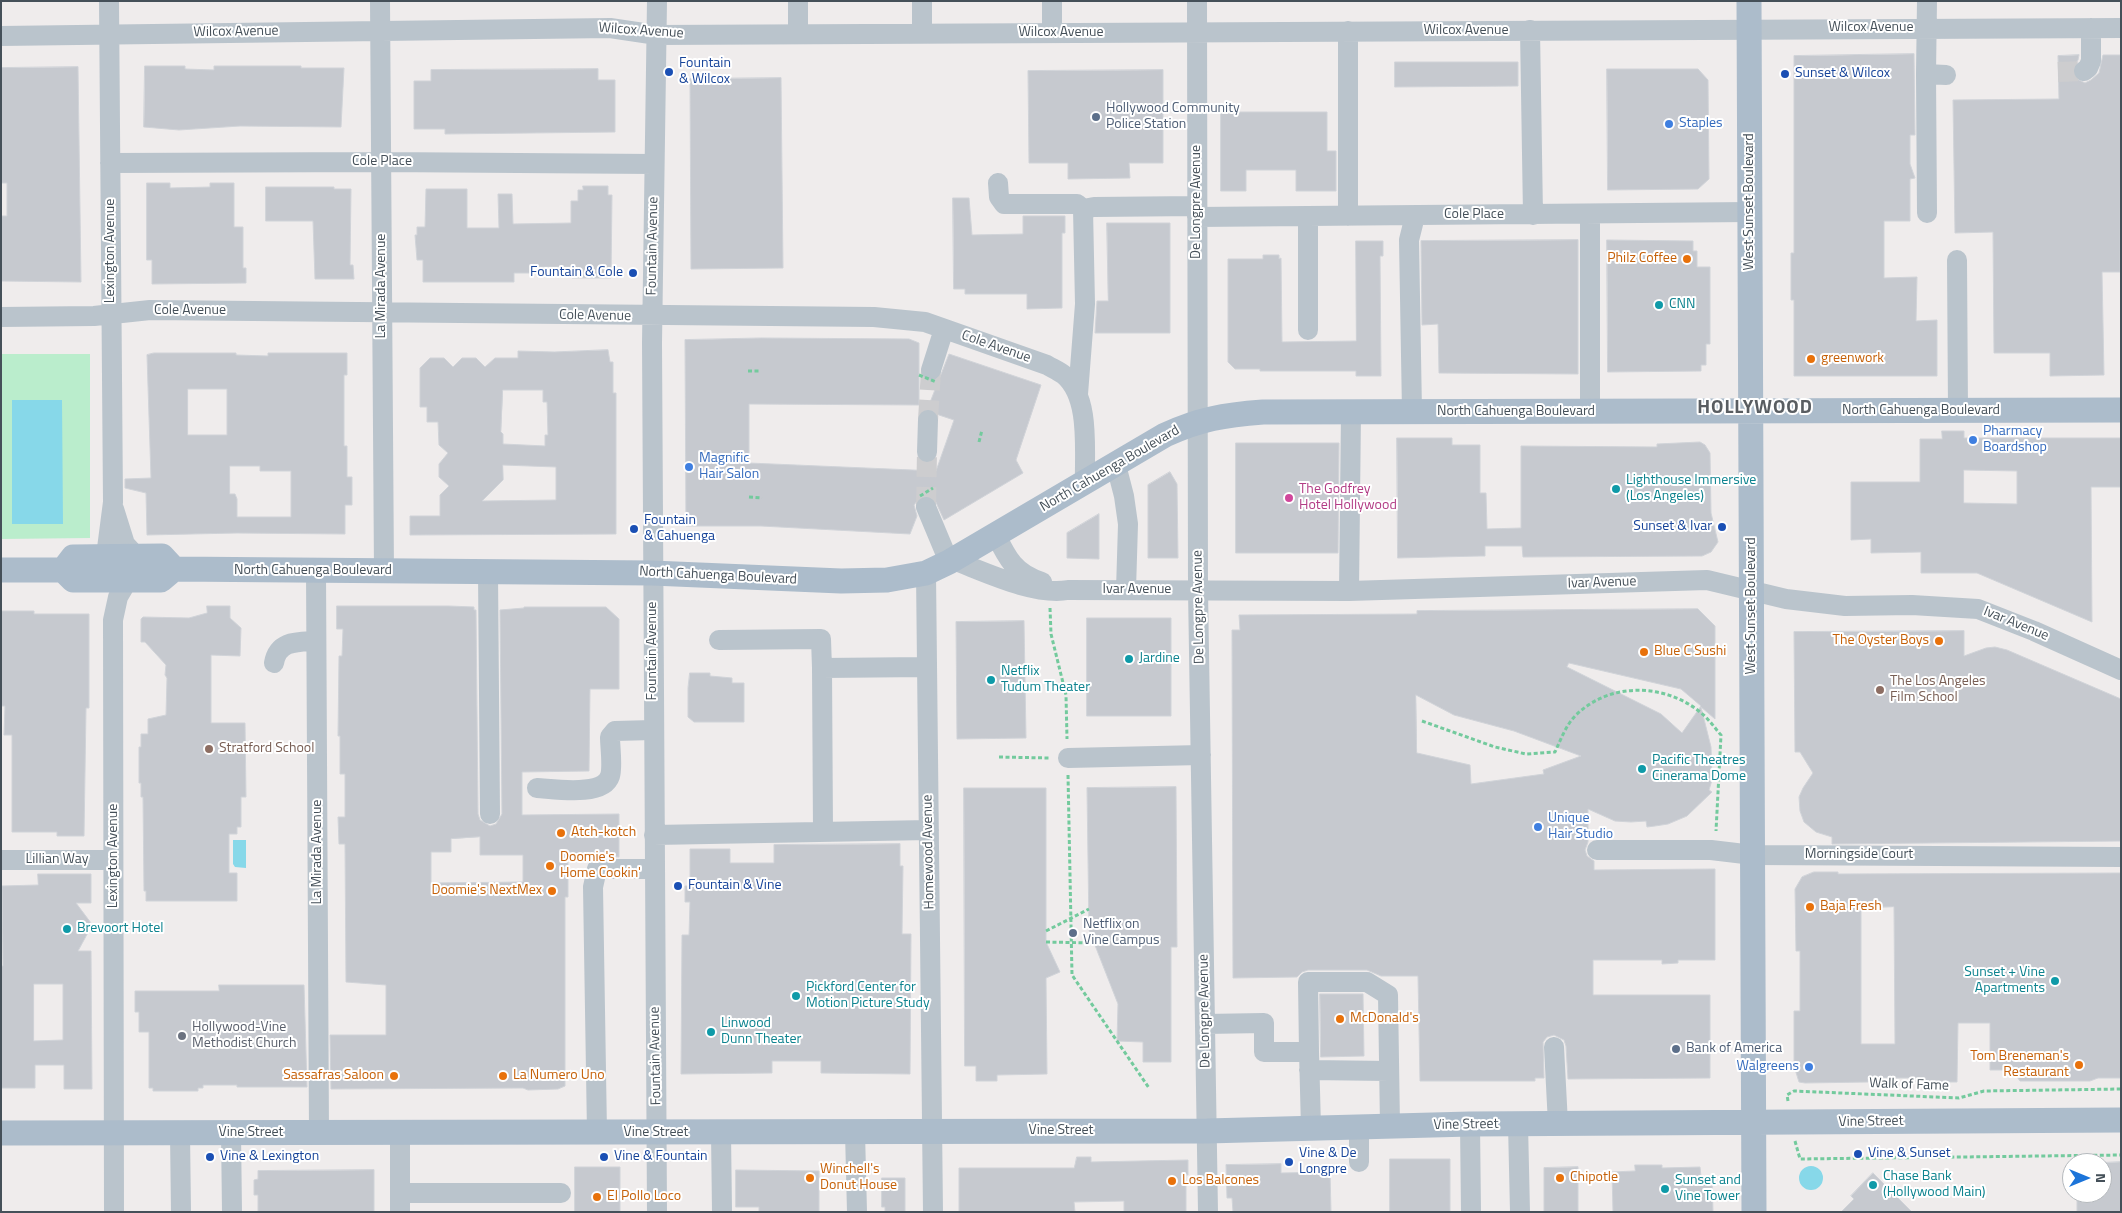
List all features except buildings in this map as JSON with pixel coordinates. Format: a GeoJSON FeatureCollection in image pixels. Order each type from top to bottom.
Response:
{"type":"FeatureCollection","features":[{"type":"Feature","properties":{"kind":"main road","name":"West Sunset Boulevard"},"geometry":{"type":"LineString","coordinates":[[1750,1],[1754,1212]]}},
{"type":"Feature","properties":{"kind":"main road","name":"North Cahuenga Boulevard"},"geometry":{"type":"LineString","coordinates":[[1,570],[63,570],[73,580],[160,580],[174,570],[652,573],[841,582],[887,580],[926,573],[951,561],[1085,484],[1165,435],[1198,421],[1228,414],[1263,412],[2121,410]]}},
{"type":"Feature","properties":{"kind":"main road"},"geometry":{"type":"LineString","coordinates":[[63,570],[73,557],[106,556],[162,556],[174,570]]}},
{"type":"Feature","properties":{"kind":"main road","name":"Vine Street"},"geometry":{"type":"LineString","coordinates":[[1,1133],[656,1134],[1207,1131],[1470,1124],[2121,1120]]}},
{"type":"Feature","properties":{"kind":"street","name":"Lexington Avenue"},"geometry":{"type":"LineString","coordinates":[[106,556],[113,502],[109,1]]}},
{"type":"Feature","properties":{"kind":"street","name":"La Mirada Avenue"},"geometry":{"type":"LineString","coordinates":[[380,1],[384,571]]}},
{"type":"Feature","properties":{"kind":"street","name":"Fountain Avenue"},"geometry":{"type":"LineString","coordinates":[[656,1],[652,317],[652,573],[657,1212]]}},
{"type":"Feature","properties":{"kind":"street"},"geometry":{"type":"LineString","coordinates":[[798,1],[798,34]]}},
{"type":"Feature","properties":{"kind":"street"},"geometry":{"type":"LineString","coordinates":[[922,1],[922,33]]}},
{"type":"Feature","properties":{"kind":"street"},"geometry":{"type":"LineString","coordinates":[[1052,1],[1052,33]]}},
{"type":"Feature","properties":{"kind":"street","name":"De Longpre Avenue"},"geometry":{"type":"LineString","coordinates":[[1196,1],[1198,590],[1208,1212]]}},
{"type":"Feature","properties":{"kind":"street"},"geometry":{"type":"LineString","coordinates":[[1927,1],[1927,28],[1936,75],[1936,112],[1928,213]]}},
{"type":"Feature","properties":{"kind":"street","name":"Wilcox Avenue"},"geometry":{"type":"LineString","coordinates":[[1,36],[610,28],[657,35],[2121,28]]}},
{"type":"Feature","properties":{"kind":"street"},"geometry":{"type":"LineString","coordinates":[[2084,71],[2091,62],[2092,28]]}},
{"type":"Feature","properties":{"kind":"street"},"geometry":{"type":"LineString","coordinates":[[1530,30],[1533,215]]}},
{"type":"Feature","properties":{"kind":"street"},"geometry":{"type":"LineString","coordinates":[[1348,31],[1348,216]]}},
{"type":"Feature","properties":{"kind":"street","name":"Cole Place"},"geometry":{"type":"LineString","coordinates":[[110,163],[654,164]]}},
{"type":"Feature","properties":{"kind":"street","name":"Cole Place"},"geometry":{"type":"LineString","coordinates":[[998,183],[999,197],[1004,204],[1077,204],[1083,209],[1094,207],[1308,217],[1750,212]]}},
{"type":"Feature","properties":{"kind":"street"},"geometry":{"type":"LineString","coordinates":[[1078,394],[1085,304],[1083,209]]}},
{"type":"Feature","properties":{"kind":"street"},"geometry":{"type":"LineString","coordinates":[[1590,215],[1590,412]]}},
{"type":"Feature","properties":{"kind":"street"},"geometry":{"type":"LineString","coordinates":[[1412,412],[1408,240],[1415,216]]}},
{"type":"Feature","properties":{"kind":"street"},"geometry":{"type":"LineString","coordinates":[[1308,217],[1308,330]]}},
{"type":"Feature","properties":{"kind":"street"},"geometry":{"type":"LineString","coordinates":[[1957,260],[1958,411]]}},
{"type":"Feature","properties":{"kind":"street","name":"Cole Avenue"},"geometry":{"type":"LineString","coordinates":[[1,317],[111,315],[150,310],[652,317],[874,317],[925,322],[1047,365],[1064,374],[1078,394],[1084,414],[1085,484]]}},
{"type":"Feature","properties":{"kind":"street"},"geometry":{"type":"LineString","coordinates":[[929,376],[944,329]]}},
{"type":"Feature","properties":{"kind":"street"},"geometry":{"type":"LineString","coordinates":[[1349,591],[1351,412]]}},
{"type":"Feature","properties":{"kind":"street"},"geometry":{"type":"LineString","coordinates":[[927,452],[928,420]]}},
{"type":"Feature","properties":{"kind":"street"},"geometry":{"type":"LineString","coordinates":[[1116,465],[1124,496],[1128,524],[1126,590]]}},
{"type":"Feature","properties":{"kind":"street"},"geometry":{"type":"LineString","coordinates":[[923,501],[951,561]]}},
{"type":"Feature","properties":{"kind":"street","name":"Lexington Avenue"},"geometry":{"type":"LineString","coordinates":[[113,502],[125,544],[136,556]]}},
{"type":"Feature","properties":{"kind":"street","name":"Ivar Avenue"},"geometry":{"type":"LineString","coordinates":[[996,535],[1010,562],[1033,579],[1068,590]]}},
{"type":"Feature","properties":{"kind":"street","name":"Ivar Avenue"},"geometry":{"type":"LineString","coordinates":[[951,561],[1030,588],[1054,592],[1068,590],[1349,591],[1707,580],[1786,598],[1844,606],[1912,604],[1978,609],[2034,631],[2121,670]]}},
{"type":"Feature","properties":{"kind":"street","name":"La Mirada Avenue"},"geometry":{"type":"LineString","coordinates":[[316,571],[319,1133]]}},
{"type":"Feature","properties":{"kind":"street"},"geometry":{"type":"LineString","coordinates":[[488,572],[490,814]]}},
{"type":"Feature","properties":{"kind":"street","name":"Homewood Avenue"},"geometry":{"type":"LineString","coordinates":[[926,573],[933,1212]]}},
{"type":"Feature","properties":{"kind":"street","name":"Lexington Avenue"},"geometry":{"type":"LineString","coordinates":[[114,1212],[114,620],[107,602],[116,580]]}},
{"type":"Feature","properties":{"kind":"street"},"geometry":{"type":"LineString","coordinates":[[719,640],[822,639],[823,832]]}},
{"type":"Feature","properties":{"kind":"street"},"geometry":{"type":"LineString","coordinates":[[274,662],[275,657],[283,646],[290,643],[316,641]]}},
{"type":"Feature","properties":{"kind":"street"},"geometry":{"type":"LineString","coordinates":[[822,668],[927,667]]}},
{"type":"Feature","properties":{"kind":"street"},"geometry":{"type":"LineString","coordinates":[[537,788],[593,789],[602,787],[610,776],[610,736],[615,731],[653,730]]}},
{"type":"Feature","properties":{"kind":"street"},"geometry":{"type":"LineString","coordinates":[[1068,758],[1201,755]]}},
{"type":"Feature","properties":{"kind":"street"},"geometry":{"type":"LineString","coordinates":[[654,835],[929,830]]}},
{"type":"Feature","properties":{"kind":"street","name":"Morningside Court"},"geometry":{"type":"LineString","coordinates":[[1597,850],[1711,850],[1753,855],[2121,856]]}},
{"type":"Feature","properties":{"kind":"street","name":"Lillian Way"},"geometry":{"type":"LineString","coordinates":[[1,860],[114,860]]}},
{"type":"Feature","properties":{"kind":"street"},"geometry":{"type":"LineString","coordinates":[[596,1133],[593,887],[597,870],[654,869]]}},
{"type":"Feature","properties":{"kind":"street"},"geometry":{"type":"LineString","coordinates":[[1311,1128],[1308,982],[1367,982],[1388,995],[1390,1126]]}},
{"type":"Feature","properties":{"kind":"street"},"geometry":{"type":"LineString","coordinates":[[1205,1024],[1264,1024],[1264,1052],[1309,1061],[1389,1071]]}},
{"type":"Feature","properties":{"kind":"street"},"geometry":{"type":"LineString","coordinates":[[1554,1047],[1558,1124]]}},
{"type":"Feature","properties":{"kind":"street"},"geometry":{"type":"LineString","coordinates":[[1470,1124],[1471,1212]]}},
{"type":"Feature","properties":{"kind":"street"},"geometry":{"type":"LineString","coordinates":[[1518,1124],[1520,1212]]}},
{"type":"Feature","properties":{"kind":"street"},"geometry":{"type":"LineString","coordinates":[[1359,1127],[1359,1162]]}},
{"type":"Feature","properties":{"kind":"street"},"geometry":{"type":"LineString","coordinates":[[855,1132],[857,1212]]}},
{"type":"Feature","properties":{"kind":"street"},"geometry":{"type":"LineString","coordinates":[[180,1133],[181,1212]]}},
{"type":"Feature","properties":{"kind":"street"},"geometry":{"type":"LineString","coordinates":[[231,1133],[232,1212]]}},
{"type":"Feature","properties":{"kind":"street"},"geometry":{"type":"LineString","coordinates":[[400,1133],[400,1202],[512,1202],[561,1193]]}},
{"type":"Feature","properties":{"kind":"street"},"geometry":{"type":"LineString","coordinates":[[721,1133],[722,1212]]}},
{"type":"Feature","properties":{"kind":"path"},"geometry":{"type":"LineString","coordinates":[[748,371],[760,371]]}},
{"type":"Feature","properties":{"kind":"path"},"geometry":{"type":"LineString","coordinates":[[979,442],[982,430]]}},
{"type":"Feature","properties":{"kind":"path"},"geometry":{"type":"LineString","coordinates":[[923,501],[933,488]]}},
{"type":"Feature","properties":{"kind":"path"},"geometry":{"type":"LineString","coordinates":[[749,497],[762,498]]}},
{"type":"Feature","properties":{"kind":"path"},"geometry":{"type":"LineString","coordinates":[[1050,608],[1051,634],[1066,695],[1072,975],[1149,1088]]}},
{"type":"Feature","properties":{"kind":"path"},"geometry":{"type":"LineString","coordinates":[[1422,721],[1495,747],[1526,754],[1555,752],[1566,728],[1575,715],[1607,694],[1623,690],[1640,690],[1678,698],[1701,712],[1721,735],[1715,831],[1719,836]]}},
{"type":"Feature","properties":{"kind":"path"},"geometry":{"type":"LineString","coordinates":[[999,757],[1068,758]]}},
{"type":"Feature","properties":{"kind":"path"},"geometry":{"type":"LineString","coordinates":[[1046,931],[1089,909]]}},
{"type":"Feature","properties":{"kind":"path"},"geometry":{"type":"LineString","coordinates":[[1046,942],[1094,943]]}},
{"type":"Feature","properties":{"kind":"path","name":"Walk of Fame"},"geometry":{"type":"LineString","coordinates":[[1787,1095],[1794,1092],[1958,1098],[1984,1091],[2121,1089]]}},
{"type":"Feature","properties":{"kind":"path"},"geometry":{"type":"LineString","coordinates":[[1797,1152],[1800,1159],[2121,1155]]}},
{"type":"Feature","properties":{"kind":"green space"},"geometry":{"type":"Polygon","coordinates":[[[1,354],[90,354],[90,538],[1,539],[1,354]]]}},
{"type":"Feature","properties":{"kind":"water"},"geometry":{"type":"Polygon","coordinates":[[[12,400],[62,400],[63,524],[12,524],[12,400]]]}},
{"type":"Feature","properties":{"kind":"water"},"geometry":{"type":"Polygon","coordinates":[[[233,840],[246,840],[246,868],[235,867],[233,864],[233,840]]]}},
{"type":"Feature","properties":{"kind":"water"},"geometry":{"type":"Polygon","coordinates":[[[1811,1166],[1820,1169],[1823,1178],[1820,1187],[1811,1190],[1802,1187],[1799,1178],[1802,1169],[1811,1166]]]}},
{"type":"Feature","properties":{"kind":"tunnel"},"geometry":{"type":"LineString","coordinates":[[2058,72],[2084,71]]}},
{"type":"Feature","properties":{"kind":"tunnel"},"geometry":{"type":"LineString","coordinates":[[928,420],[931,370]]}},
{"type":"Feature","properties":{"kind":"tunnel"},"geometry":{"type":"LineString","coordinates":[[926,507],[927,452]]}},
{"type":"Feature","properties":{"kind":"place","name":"Fountain & Wilcox"},"geometry":{"type":"Point","coordinates":[669,72]}},
{"type":"Feature","properties":{"kind":"place","name":"Sunset & Wilcox"},"geometry":{"type":"Point","coordinates":[1785,74]}},
{"type":"Feature","properties":{"kind":"place","name":"Hollywood Community Police Station"},"geometry":{"type":"Point","coordinates":[1096,117]}},
{"type":"Feature","properties":{"kind":"place","name":"Staples"},"geometry":{"type":"Point","coordinates":[1669,124]}},
{"type":"Feature","properties":{"kind":"place","name":"Philz Coffee"},"geometry":{"type":"Point","coordinates":[1687,259]}},
{"type":"Feature","properties":{"kind":"place","name":"Fountain & Cole"},"geometry":{"type":"Point","coordinates":[633,273]}},
{"type":"Feature","properties":{"kind":"place","name":"CNN"},"geometry":{"type":"Point","coordinates":[1659,305]}},
{"type":"Feature","properties":{"kind":"place","name":"greenwork"},"geometry":{"type":"Point","coordinates":[1811,359]}},
{"type":"Feature","properties":{"kind":"place","name":"Pharmacy Boardshop"},"geometry":{"type":"Point","coordinates":[1973,440]}},
{"type":"Feature","properties":{"kind":"place","name":"Magnific Hair Salon"},"geometry":{"type":"Point","coordinates":[689,467]}},
{"type":"Feature","properties":{"kind":"place","name":"Lighthouse Immersive (Los Angeles)"},"geometry":{"type":"Point","coordinates":[1616,489]}},
{"type":"Feature","properties":{"kind":"place","name":"The Godfrey Hotel Hollywood"},"geometry":{"type":"Point","coordinates":[1289,498]}},
{"type":"Feature","properties":{"kind":"place","name":"Sunset & Ivar"},"geometry":{"type":"Point","coordinates":[1722,527]}},
{"type":"Feature","properties":{"kind":"place","name":"Fountain & Cahuenga"},"geometry":{"type":"Point","coordinates":[634,529]}},
{"type":"Feature","properties":{"kind":"place","name":"The Oyster Boys"},"geometry":{"type":"Point","coordinates":[1939,641]}},
{"type":"Feature","properties":{"kind":"place","name":"Blue C Sushi"},"geometry":{"type":"Point","coordinates":[1644,652]}},
{"type":"Feature","properties":{"kind":"place","name":"Jardine"},"geometry":{"type":"Point","coordinates":[1129,659]}},
{"type":"Feature","properties":{"kind":"place","name":"Netflix Tudum Theater"},"geometry":{"type":"Point","coordinates":[991,680]}},
{"type":"Feature","properties":{"kind":"place","name":"The Los Angeles Film School"},"geometry":{"type":"Point","coordinates":[1880,690]}},
{"type":"Feature","properties":{"kind":"place","name":"Stratford School"},"geometry":{"type":"Point","coordinates":[209,749]}},
{"type":"Feature","properties":{"kind":"place","name":"Pacific Theatres Cinerama Dome"},"geometry":{"type":"Point","coordinates":[1642,769]}},
{"type":"Feature","properties":{"kind":"place","name":"Unique Hair Studio"},"geometry":{"type":"Point","coordinates":[1538,827]}},
{"type":"Feature","properties":{"kind":"place","name":"Atch-kotch"},"geometry":{"type":"Point","coordinates":[561,833]}},
{"type":"Feature","properties":{"kind":"place","name":"Doomie's Home Cookin'"},"geometry":{"type":"Point","coordinates":[550,866]}},
{"type":"Feature","properties":{"kind":"place","name":"Fountain & Vine"},"geometry":{"type":"Point","coordinates":[678,886]}},
{"type":"Feature","properties":{"kind":"place","name":"Doomie's NextMex"},"geometry":{"type":"Point","coordinates":[552,891]}},
{"type":"Feature","properties":{"kind":"place","name":"Baja Fresh"},"geometry":{"type":"Point","coordinates":[1810,907]}},
{"type":"Feature","properties":{"kind":"place","name":"Brevoort Hotel"},"geometry":{"type":"Point","coordinates":[67,929]}},
{"type":"Feature","properties":{"kind":"place","name":"Netflix on Vine Campus"},"geometry":{"type":"Point","coordinates":[1073,933]}},
{"type":"Feature","properties":{"kind":"place","name":"Sunset + Vine Apartments"},"geometry":{"type":"Point","coordinates":[2055,981]}},
{"type":"Feature","properties":{"kind":"place","name":"Pickford Center for Motion Picture Study"},"geometry":{"type":"Point","coordinates":[796,996]}},
{"type":"Feature","properties":{"kind":"place","name":"McDonald's"},"geometry":{"type":"Point","coordinates":[1340,1019]}},
{"type":"Feature","properties":{"kind":"place","name":"Linwood Dunn Theater"},"geometry":{"type":"Point","coordinates":[711,1032]}},
{"type":"Feature","properties":{"kind":"place","name":"Hollywood-Vine Methodist Church"},"geometry":{"type":"Point","coordinates":[182,1036]}},
{"type":"Feature","properties":{"kind":"place","name":"Bank of America"},"geometry":{"type":"Point","coordinates":[1676,1049]}},
{"type":"Feature","properties":{"kind":"place","name":"Tom Breneman's Restaurant"},"geometry":{"type":"Point","coordinates":[2079,1065]}},
{"type":"Feature","properties":{"kind":"place","name":"Walgreens"},"geometry":{"type":"Point","coordinates":[1809,1067]}},
{"type":"Feature","properties":{"kind":"place","name":"Sassafras Saloon"},"geometry":{"type":"Point","coordinates":[394,1076]}},
{"type":"Feature","properties":{"kind":"place","name":"La Numero Uno"},"geometry":{"type":"Point","coordinates":[503,1076]}},
{"type":"Feature","properties":{"kind":"place","name":"Vine & Sunset"},"geometry":{"type":"Point","coordinates":[1858,1154]}},
{"type":"Feature","properties":{"kind":"place","name":"Vine & Lexington"},"geometry":{"type":"Point","coordinates":[210,1157]}},
{"type":"Feature","properties":{"kind":"place","name":"Vine & Fountain"},"geometry":{"type":"Point","coordinates":[604,1157]}},
{"type":"Feature","properties":{"kind":"place","name":"Vine & De Longpre"},"geometry":{"type":"Point","coordinates":[1289,1162]}},
{"type":"Feature","properties":{"kind":"place","name":"Winchell's Donut House"},"geometry":{"type":"Point","coordinates":[810,1178]}},
{"type":"Feature","properties":{"kind":"place","name":"Chipotle"},"geometry":{"type":"Point","coordinates":[1560,1178]}},
{"type":"Feature","properties":{"kind":"place","name":"Los Balcones"},"geometry":{"type":"Point","coordinates":[1172,1181]}},
{"type":"Feature","properties":{"kind":"place","name":"Chase Bank (Hollywood Main)"},"geometry":{"type":"Point","coordinates":[1873,1185]}},
{"type":"Feature","properties":{"kind":"place","name":"Sunset and Vine Tower"},"geometry":{"type":"Point","coordinates":[1665,1189]}},
{"type":"Feature","properties":{"kind":"place","name":"El Pollo Loco"},"geometry":{"type":"Point","coordinates":[597,1197]}},
{"type":"Feature","properties":{"kind":"district","name":"HOLLYWOOD"},"geometry":{"type":"Point","coordinates":[1755,408]}}]}
